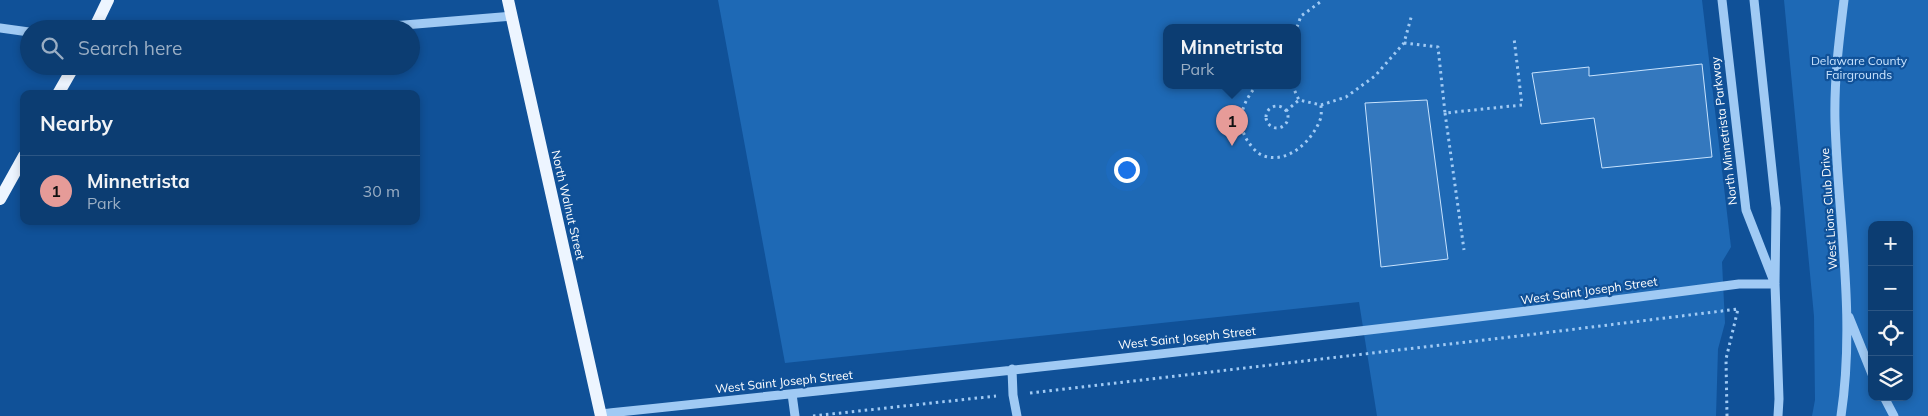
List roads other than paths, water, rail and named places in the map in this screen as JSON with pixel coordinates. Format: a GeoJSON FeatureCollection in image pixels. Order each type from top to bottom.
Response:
{"type":"FeatureCollection","features":[{"type":"Feature","properties":{"kind":"main road"},"geometry":{"type":"LineString","coordinates":[[98,20],[108,0]]}},
{"type":"Feature","properties":{"kind":"main road","name":"North Walnut Street"},"geometry":{"type":"LineString","coordinates":[[508,0],[601,415]]}},
{"type":"Feature","properties":{"kind":"main road"},"geometry":{"type":"LineString","coordinates":[[60,90],[69,75]]}},
{"type":"Feature","properties":{"kind":"main road"},"geometry":{"type":"LineString","coordinates":[[0,199],[20,163]]}},
{"type":"Feature","properties":{"kind":"street","name":"North Minnetrista Parkway"},"geometry":{"type":"LineString","coordinates":[[1722,0],[1746,210],[1775,284]]}},
{"type":"Feature","properties":{"kind":"street","name":"North Minnetrista Parkway"},"geometry":{"type":"LineString","coordinates":[[1754,0],[1776,208],[1775,284],[1778,416]]}},
{"type":"Feature","properties":{"kind":"street","name":"West Lions Club Drive"},"geometry":{"type":"LineString","coordinates":[[1841,416],[1846,377],[1847,280],[1835,121],[1836,62],[1844,0]]}},
{"type":"Feature","properties":{"kind":"street"},"geometry":{"type":"LineString","coordinates":[[420,24],[512,16]]}},
{"type":"Feature","properties":{"kind":"street"},"geometry":{"type":"LineString","coordinates":[[0,28],[20,31]]}},
{"type":"Feature","properties":{"kind":"street","name":"West Saint Joseph Street"},"geometry":{"type":"LineString","coordinates":[[601,415],[1515,314],[1739,284],[1775,284]]}},
{"type":"Feature","properties":{"kind":"street"},"geometry":{"type":"LineString","coordinates":[[1847,312],[1868,364]]}},
{"type":"Feature","properties":{"kind":"street"},"geometry":{"type":"LineString","coordinates":[[1012,369],[1013,394],[1017,416]]}},
{"type":"Feature","properties":{"kind":"street"},"geometry":{"type":"LineString","coordinates":[[792,394],[796,416]]}},
{"type":"Feature","properties":{"kind":"street"},"geometry":{"type":"LineString","coordinates":[[1886,401],[1894,416]]}},
{"type":"Feature","properties":{"kind":"place","name":"Minnetrista"},"geometry":{"type":"Point","coordinates":[1232,146]}},
{"type":"Feature","properties":{"kind":"park label","name":"Delaware County Fairgrounds"},"geometry":{"type":"Point","coordinates":[1859,68]}}]}
